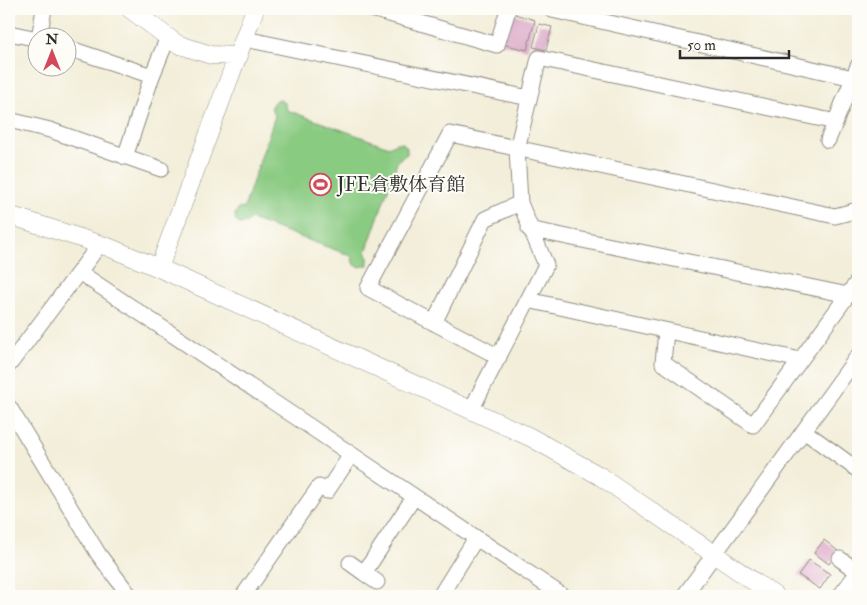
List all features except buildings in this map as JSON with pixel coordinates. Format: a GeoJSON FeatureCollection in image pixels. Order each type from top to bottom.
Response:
{"type":"FeatureCollection","features":[{"type":"Feature","properties":{"kind":"street"},"geometry":{"type":"LineString","coordinates":[[40,28],[44,9]]}},
{"type":"Feature","properties":{"kind":"street"},"geometry":{"type":"LineString","coordinates":[[130,9],[177,44],[211,55],[239,56]]}},
{"type":"Feature","properties":{"kind":"street"},"geometry":{"type":"LineString","coordinates":[[159,268],[255,9]]}},
{"type":"Feature","properties":{"kind":"street"},"geometry":{"type":"LineString","coordinates":[[372,9],[497,45],[508,10]]}},
{"type":"Feature","properties":{"kind":"street"},"geometry":{"type":"LineString","coordinates":[[552,9],[856,72],[828,140]]}},
{"type":"Feature","properties":{"kind":"street"},"geometry":{"type":"LineString","coordinates":[[9,33],[28,36]]}},
{"type":"Feature","properties":{"kind":"street"},"geometry":{"type":"LineString","coordinates":[[126,157],[152,76],[168,37]]}},
{"type":"Feature","properties":{"kind":"street"},"geometry":{"type":"LineString","coordinates":[[245,39],[529,98]]}},
{"type":"Feature","properties":{"kind":"street"},"geometry":{"type":"LineString","coordinates":[[78,51],[152,76]]}},
{"type":"Feature","properties":{"kind":"street"},"geometry":{"type":"LineString","coordinates":[[471,410],[546,265],[529,229],[520,203],[517,149],[539,58],[836,122]]}},
{"type":"Feature","properties":{"kind":"street"},"geometry":{"type":"LineString","coordinates":[[9,120],[50,130],[161,169]]}},
{"type":"Feature","properties":{"kind":"street"},"geometry":{"type":"LineString","coordinates":[[499,356],[368,288],[450,134],[835,216],[858,210]]}},
{"type":"Feature","properties":{"kind":"street"},"geometry":{"type":"LineString","coordinates":[[434,323],[485,219],[520,203]]}},
{"type":"Feature","properties":{"kind":"street"},"geometry":{"type":"LineString","coordinates":[[9,215],[100,244],[159,268],[530,437],[600,476],[775,596]]}},
{"type":"Feature","properties":{"kind":"street"},"geometry":{"type":"LineString","coordinates":[[529,229],[848,295]]}},
{"type":"Feature","properties":{"kind":"street"},"geometry":{"type":"LineString","coordinates":[[9,365],[100,244]]}},
{"type":"Feature","properties":{"kind":"street"},"geometry":{"type":"LineString","coordinates":[[79,272],[563,596]]}},
{"type":"Feature","properties":{"kind":"street"},"geometry":{"type":"LineString","coordinates":[[666,331],[663,363],[753,425],[858,281]]}},
{"type":"Feature","properties":{"kind":"street"},"geometry":{"type":"LineString","coordinates":[[528,300],[800,360]]}},
{"type":"Feature","properties":{"kind":"street"},"geometry":{"type":"LineString","coordinates":[[684,596],[858,356]]}},
{"type":"Feature","properties":{"kind":"street"},"geometry":{"type":"LineString","coordinates":[[9,407],[99,555],[130,596]]}},
{"type":"Feature","properties":{"kind":"street"},"geometry":{"type":"LineString","coordinates":[[804,431],[858,470]]}},
{"type":"Feature","properties":{"kind":"street"},"geometry":{"type":"LineString","coordinates":[[243,596],[319,487],[327,491],[352,455]]}},
{"type":"Feature","properties":{"kind":"street"},"geometry":{"type":"LineString","coordinates":[[364,573],[414,497]]}},
{"type":"Feature","properties":{"kind":"street"},"geometry":{"type":"LineString","coordinates":[[440,596],[476,538]]}},
{"type":"Feature","properties":{"kind":"street"},"geometry":{"type":"LineString","coordinates":[[840,558],[858,572],[840,596]]}},
{"type":"Feature","properties":{"kind":"street"},"geometry":{"type":"LineString","coordinates":[[350,563],[377,582]]}},
{"type":"Feature","properties":{"kind":"green space","name":"JFE倉敷体育館"},"geometry":{"type":"Polygon","coordinates":[[[278,99],[285,103],[287,110],[389,147],[396,143],[403,143],[407,148],[407,154],[398,160],[366,252],[368,265],[358,266],[353,263],[352,256],[251,219],[246,223],[239,224],[236,221],[235,215],[238,209],[244,208],[275,116],[272,111],[272,104],[278,99]]]}},
{"type":"Feature","properties":{"kind":"place","name":"JFE倉敷体育館"},"geometry":{"type":"Point","coordinates":[321,184]}}]}
